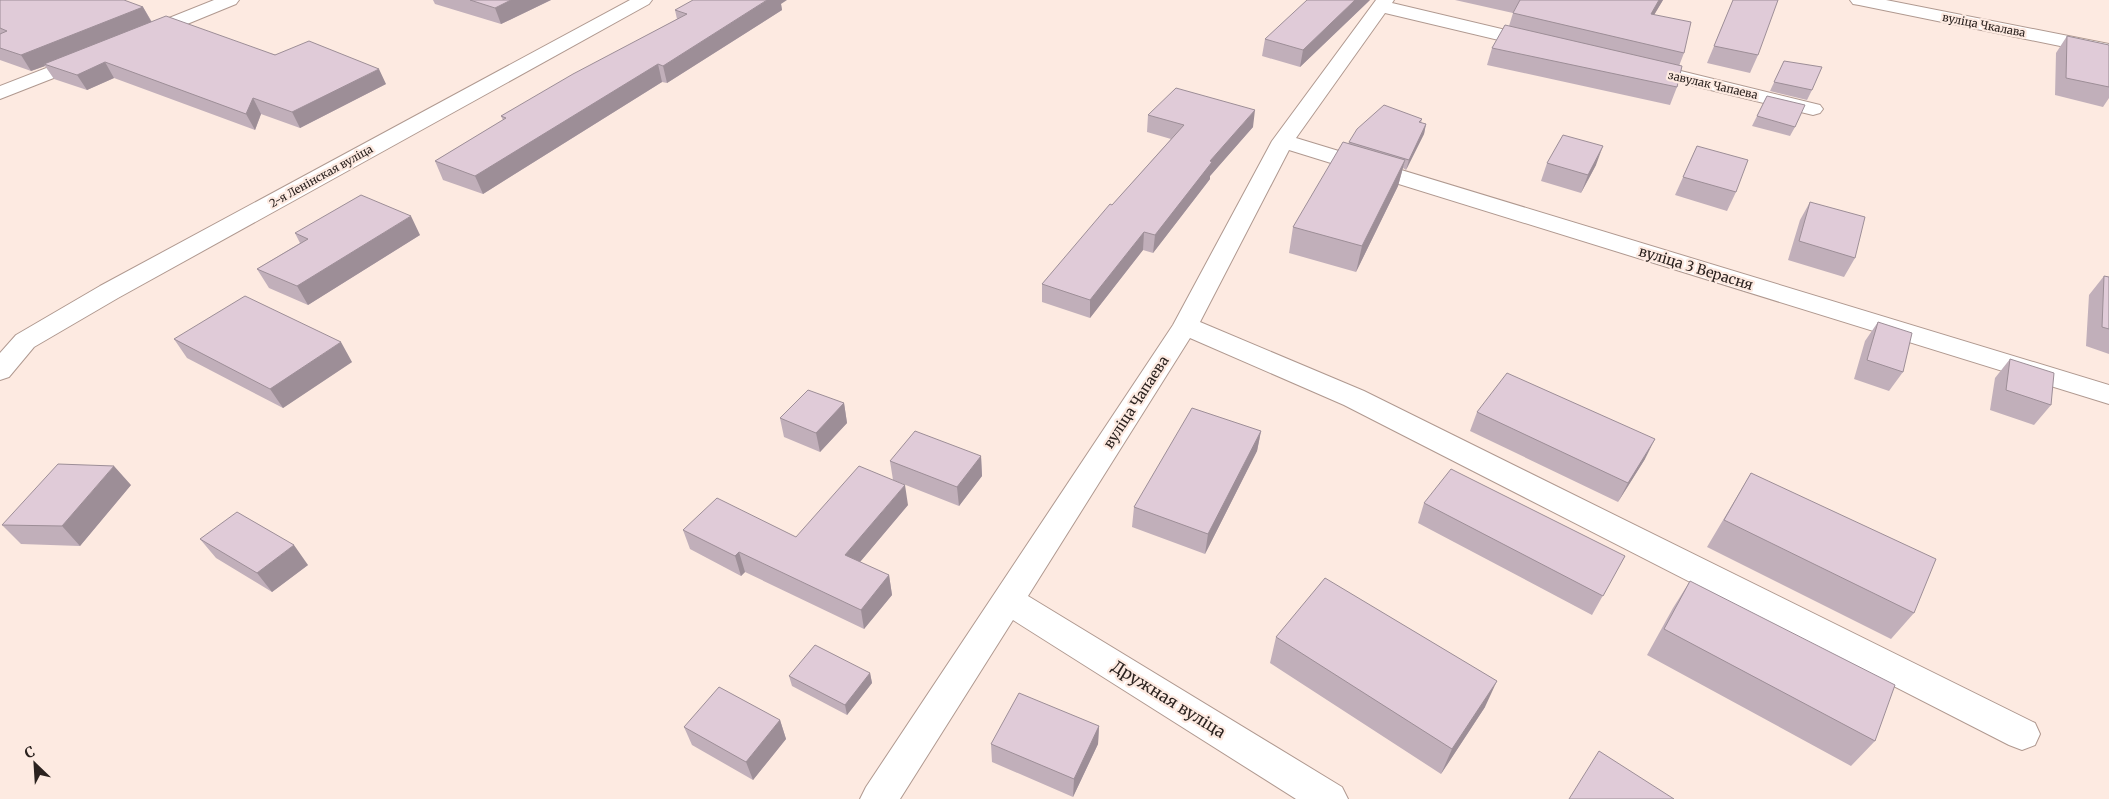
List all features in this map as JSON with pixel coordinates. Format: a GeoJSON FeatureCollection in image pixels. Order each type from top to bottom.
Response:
{"type":"FeatureCollection","features":[{"type":"Feature","properties":{"kind":"street"},"geometry":{"type":"LineString","coordinates":[[129,41],[230,0]]}},
{"type":"Feature","properties":{"kind":"street","name":"2-я Ленінская вуліца"},"geometry":{"type":"LineString","coordinates":[[0,352],[25,341],[109,292],[643,0]]}},
{"type":"Feature","properties":{"kind":"street","name":"вуліца Чкалава"},"geometry":{"type":"LineString","coordinates":[[1859,0],[2109,50]]}},
{"type":"Feature","properties":{"kind":"street"},"geometry":{"type":"LineString","coordinates":[[1383,3],[1553,47]]}},
{"type":"Feature","properties":{"kind":"street","name":"вуліца Чапаева"},"geometry":{"type":"LineString","coordinates":[[879,799],[1185,326],[1283,141],[1383,3]]}},
{"type":"Feature","properties":{"kind":"street"},"geometry":{"type":"LineString","coordinates":[[0,93],[101,52]]}},
{"type":"Feature","properties":{"kind":"street","name":"завулак Чапаева"},"geometry":{"type":"LineString","coordinates":[[1630,65],[1813,109]]}},
{"type":"Feature","properties":{"kind":"street","name":"вуліца 3 Верасня"},"geometry":{"type":"LineString","coordinates":[[1283,141],[2109,395]]}},
{"type":"Feature","properties":{"kind":"street"},"geometry":{"type":"LineString","coordinates":[[1185,326],[1354,398],[2022,734]]}},
{"type":"Feature","properties":{"kind":"street"},"geometry":{"type":"LineString","coordinates":[[0,371],[25,341]]}},
{"type":"Feature","properties":{"kind":"street","name":"Дружная вуліца"},"geometry":{"type":"LineString","coordinates":[[1008,600],[1329,799]]}},
{"type":"Feature","properties":{"kind":"building"},"geometry":{"type":"Polygon","coordinates":[[[0,0],[124,0],[143,7],[21,55],[0,48],[0,34],[7,31],[0,28],[0,0]]]}},
{"type":"Feature","properties":{"kind":"building"},"geometry":{"type":"Polygon","coordinates":[[[470,0],[511,0],[495,8],[470,0]]]}},
{"type":"Feature","properties":{"kind":"building"},"geometry":{"type":"Polygon","coordinates":[[[693,0],[767,0],[663,66],[658,64],[475,176],[435,161],[506,118],[501,116],[573,74],[687,14],[675,10],[693,0]]]}},
{"type":"Feature","properties":{"kind":"building"},"geometry":{"type":"Polygon","coordinates":[[[1307,0],[1355,0],[1303,50],[1265,39],[1307,0]]]}},
{"type":"Feature","properties":{"kind":"building"},"geometry":{"type":"Polygon","coordinates":[[[1520,0],[1659,0],[1651,14],[1691,22],[1684,53],[1513,13],[1520,0]]]}},
{"type":"Feature","properties":{"kind":"building"},"geometry":{"type":"Polygon","coordinates":[[[1733,0],[1778,0],[1758,55],[1714,46],[1733,0]]]}},
{"type":"Feature","properties":{"kind":"building"},"geometry":{"type":"Polygon","coordinates":[[[166,16],[275,55],[309,41],[379,69],[292,112],[253,98],[246,114],[105,62],[77,75],[44,64],[166,16]]]}},
{"type":"Feature","properties":{"kind":"building"},"geometry":{"type":"Polygon","coordinates":[[[1505,25],[1682,66],[1677,87],[1492,48],[1505,25]]]}},
{"type":"Feature","properties":{"kind":"building"},"geometry":{"type":"Polygon","coordinates":[[[2067,36],[2109,45],[2109,87],[2066,78],[2067,36]]]}},
{"type":"Feature","properties":{"kind":"building"},"geometry":{"type":"Polygon","coordinates":[[[1784,61],[1822,67],[1812,90],[1774,82],[1784,61]]]}},
{"type":"Feature","properties":{"kind":"building"},"geometry":{"type":"Polygon","coordinates":[[[1176,88],[1255,110],[1210,161],[1212,162],[1155,235],[1144,232],[1090,300],[1042,284],[1110,204],[1112,205],[1184,125],[1148,115],[1176,88]]]}},
{"type":"Feature","properties":{"kind":"building"},"geometry":{"type":"Polygon","coordinates":[[[1767,96],[1805,105],[1795,127],[1757,116],[1767,96]]]}},
{"type":"Feature","properties":{"kind":"building"},"geometry":{"type":"Polygon","coordinates":[[[1384,105],[1422,119],[1419,122],[1426,124],[1409,160],[1349,142],[1357,129],[1384,105]]]}},
{"type":"Feature","properties":{"kind":"building"},"geometry":{"type":"Polygon","coordinates":[[[1563,135],[1603,146],[1588,175],[1547,163],[1563,135]]]}},
{"type":"Feature","properties":{"kind":"building"},"geometry":{"type":"Polygon","coordinates":[[[1343,142],[1405,160],[1362,246],[1293,227],[1343,142]]]}},
{"type":"Feature","properties":{"kind":"building"},"geometry":{"type":"Polygon","coordinates":[[[1697,146],[1748,160],[1736,192],[1683,177],[1697,146]]]}},
{"type":"Feature","properties":{"kind":"building"},"geometry":{"type":"Polygon","coordinates":[[[361,195],[411,216],[297,286],[257,269],[308,239],[295,233],[361,195]]]}},
{"type":"Feature","properties":{"kind":"building"},"geometry":{"type":"Polygon","coordinates":[[[1810,202],[1865,217],[1855,258],[1799,241],[1810,202]]]}},
{"type":"Feature","properties":{"kind":"building"},"geometry":{"type":"Polygon","coordinates":[[[2104,276],[2109,277],[2109,329],[2102,327],[2104,276]]]}},
{"type":"Feature","properties":{"kind":"building"},"geometry":{"type":"Polygon","coordinates":[[[245,296],[341,342],[270,389],[174,339],[245,296]]]}},
{"type":"Feature","properties":{"kind":"building"},"geometry":{"type":"Polygon","coordinates":[[[1878,322],[1912,333],[1903,372],[1867,360],[1878,322]]]}},
{"type":"Feature","properties":{"kind":"building"},"geometry":{"type":"Polygon","coordinates":[[[2010,359],[2054,373],[2051,405],[2006,390],[2010,359]]]}},
{"type":"Feature","properties":{"kind":"building"},"geometry":{"type":"Polygon","coordinates":[[[1507,373],[1655,439],[1628,483],[1477,412],[1507,373]]]}},
{"type":"Feature","properties":{"kind":"building"},"geometry":{"type":"Polygon","coordinates":[[[808,390],[844,403],[816,433],[780,418],[808,390]]]}},
{"type":"Feature","properties":{"kind":"building"},"geometry":{"type":"Polygon","coordinates":[[[1192,408],[1261,431],[1208,534],[1134,507],[1192,408]]]}},
{"type":"Feature","properties":{"kind":"building"},"geometry":{"type":"Polygon","coordinates":[[[915,431],[981,456],[957,487],[890,461],[915,431]]]}},
{"type":"Feature","properties":{"kind":"building"},"geometry":{"type":"Polygon","coordinates":[[[58,464],[114,466],[62,526],[2,525],[58,464]]]}},
{"type":"Feature","properties":{"kind":"building"},"geometry":{"type":"Polygon","coordinates":[[[859,466],[905,485],[845,555],[889,575],[861,610],[739,552],[735,556],[683,530],[717,498],[796,537],[859,466]]]}},
{"type":"Feature","properties":{"kind":"building"},"geometry":{"type":"Polygon","coordinates":[[[1451,469],[1625,556],[1603,596],[1424,503],[1451,469]]]}},
{"type":"Feature","properties":{"kind":"building"},"geometry":{"type":"Polygon","coordinates":[[[1751,473],[1936,559],[1914,613],[1724,520],[1751,473]]]}},
{"type":"Feature","properties":{"kind":"building"},"geometry":{"type":"Polygon","coordinates":[[[237,512],[294,545],[257,573],[200,539],[237,512]]]}},
{"type":"Feature","properties":{"kind":"building"},"geometry":{"type":"Polygon","coordinates":[[[1325,578],[1497,681],[1452,749],[1276,637],[1325,578]]]}},
{"type":"Feature","properties":{"kind":"building"},"geometry":{"type":"Polygon","coordinates":[[[1690,581],[1895,685],[1875,741],[1664,629],[1690,581]]]}},
{"type":"Feature","properties":{"kind":"building"},"geometry":{"type":"Polygon","coordinates":[[[815,645],[870,673],[845,705],[789,676],[815,645]]]}},
{"type":"Feature","properties":{"kind":"building"},"geometry":{"type":"Polygon","coordinates":[[[719,687],[780,720],[746,762],[684,727],[719,687]]]}},
{"type":"Feature","properties":{"kind":"building"},"geometry":{"type":"Polygon","coordinates":[[[1019,693],[1099,726],[1074,779],[991,744],[1019,693]]]}},
{"type":"Feature","properties":{"kind":"building"},"geometry":{"type":"Polygon","coordinates":[[[1599,751],[1674,799],[1569,799],[1599,751]]]}}]}
